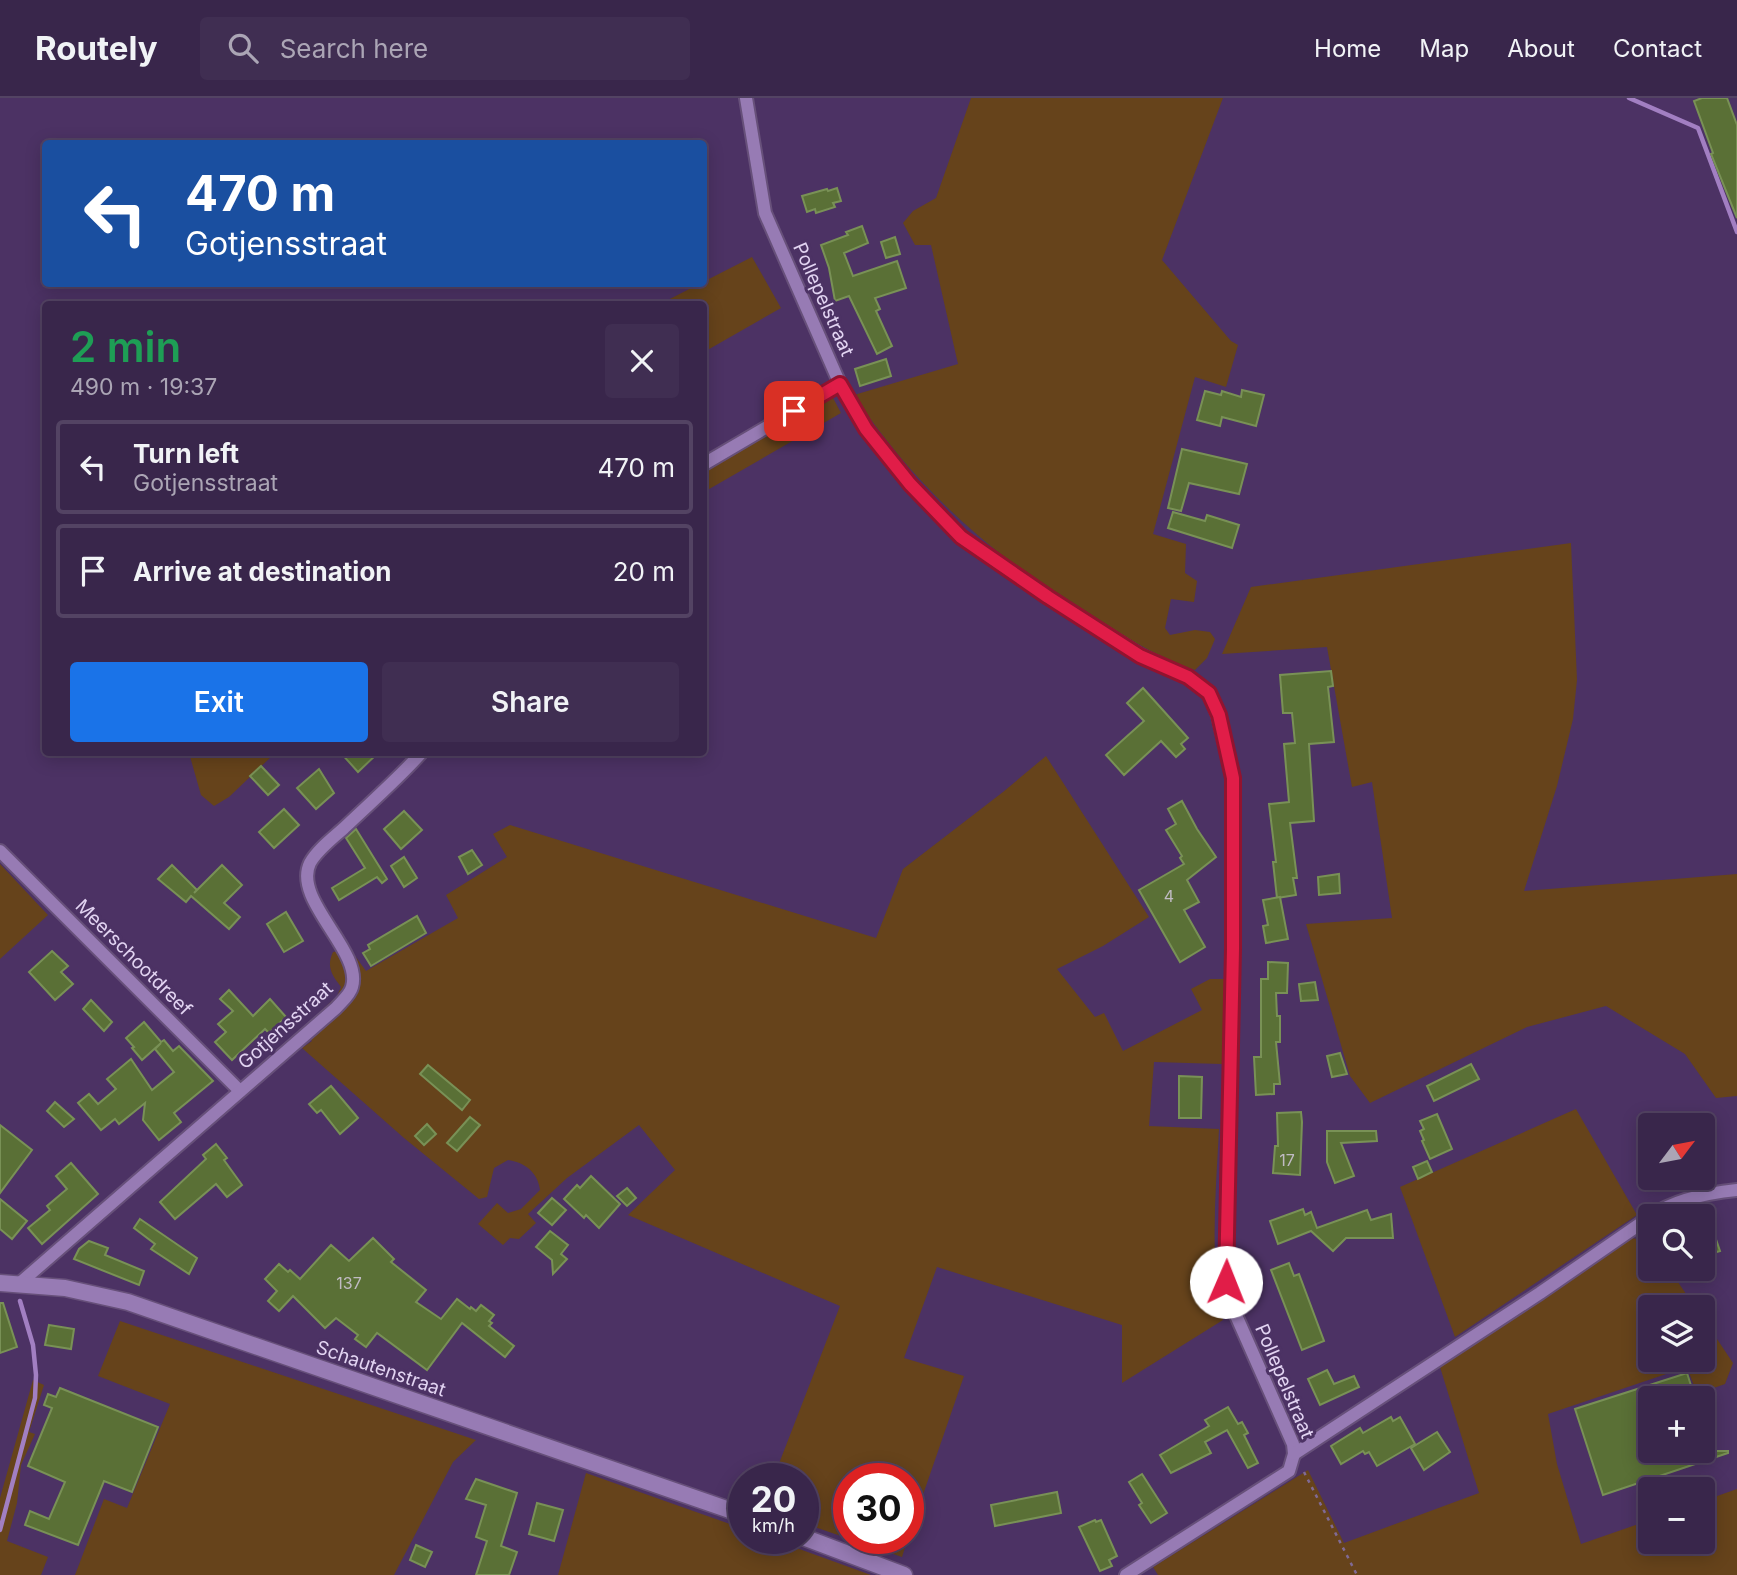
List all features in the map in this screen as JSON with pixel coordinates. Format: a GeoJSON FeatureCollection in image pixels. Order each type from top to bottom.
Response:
{"type":"FeatureCollection","features":[{"type":"Feature","properties":{"kind":"street","name":"Pollepelstraat"},"geometry":{"type":"LineString","coordinates":[[746,98],[765,213],[840,384],[866,429],[910,484],[961,537],[1140,656],[1188,677],[1209,693],[1219,715],[1233,778],[1233,963],[1226,1282],[1231,1304],[1293,1444],[1294,1454],[1289,1471],[1126,1575]]}},
{"type":"Feature","properties":{"kind":"street"},"geometry":{"type":"LineString","coordinates":[[707,462],[840,384]]}},
{"type":"Feature","properties":{"kind":"street","name":"Gotjensstraat"},"geometry":{"type":"LineString","coordinates":[[20,1283],[336,1008],[352,990],[352,966],[310,892],[307,877],[310,863],[418,756]]}},
{"type":"Feature","properties":{"kind":"street","name":"Meerschootdreef"},"geometry":{"type":"LineString","coordinates":[[0,850],[240,1091]]}},
{"type":"Feature","properties":{"kind":"street","name":"Pollepelstraat"},"geometry":{"type":"LineString","coordinates":[[1675,1204],[1704,1194],[1737,1190]]}},
{"type":"Feature","properties":{"kind":"street","name":"Pollepelstraat"},"geometry":{"type":"LineString","coordinates":[[1294,1454],[1540,1293],[1638,1225]]}},
{"type":"Feature","properties":{"kind":"street","name":"Schautenstraat"},"geometry":{"type":"LineString","coordinates":[[0,1283],[65,1288],[128,1302],[728,1509]]}},
{"type":"Feature","properties":{"kind":"street"},"geometry":{"type":"LineString","coordinates":[[819,1543],[904,1575]]}},
{"type":"Feature","properties":{"kind":"path"},"geometry":{"type":"LineString","coordinates":[[1294,1454],[1357,1575]]}},
{"type":"Feature","properties":{"kind":"shaded area"},"geometry":{"type":"Polygon","coordinates":[[[971,98],[1223,98],[1162,260],[1231,341],[1238,345],[1226,387],[1195,377],[1153,534],[1186,544],[1185,573],[1197,581],[1194,602],[1171,599],[1165,628],[1170,635],[1195,630],[1210,632],[1215,639],[1207,658],[1195,670],[1164,658],[1121,634],[1027,574],[988,544],[946,506],[906,464],[854,395],[958,364],[931,245],[915,245],[903,223],[913,211],[936,198],[971,98]]]}},
{"type":"Feature","properties":{"kind":"shaded area"},"geometry":{"type":"Polygon","coordinates":[[[752,257],[781,308],[707,350],[707,301],[666,301],[693,287],[707,287],[707,280],[752,257]]]}},
{"type":"Feature","properties":{"kind":"shaded area"},"geometry":{"type":"Polygon","coordinates":[[[832,396],[841,413],[707,490],[707,469],[832,396]]]}},
{"type":"Feature","properties":{"kind":"shaded area"},"geometry":{"type":"Polygon","coordinates":[[[1571,543],[1577,680],[1573,719],[1557,786],[1524,891],[1737,874],[1737,1096],[1716,1098],[1685,1054],[1606,1006],[1527,1027],[1370,1103],[1350,1076],[1306,924],[1392,918],[1372,782],[1352,787],[1327,647],[1222,654],[1251,587],[1571,543]]]}},
{"type":"Feature","properties":{"kind":"shaded area"},"geometry":{"type":"Polygon","coordinates":[[[190,756],[272,756],[229,797],[214,806],[201,795],[190,756]]]}},
{"type":"Feature","properties":{"kind":"shaded area"},"geometry":{"type":"Polygon","coordinates":[[[1046,756],[1149,917],[1103,946],[1057,969],[1095,1017],[1104,1013],[1123,1051],[1202,1010],[1191,989],[1210,979],[1225,979],[1222,1064],[1154,1062],[1149,1126],[1219,1129],[1215,1249],[1223,1320],[1122,1383],[1122,1325],[937,1267],[904,1358],[964,1376],[924,1493],[924,1463],[833,1463],[833,1533],[819,1528],[819,1463],[779,1463],[840,1306],[628,1215],[675,1170],[639,1125],[567,1178],[528,1214],[536,1223],[519,1239],[510,1238],[503,1245],[478,1224],[497,1203],[508,1213],[521,1209],[540,1190],[529,1169],[508,1160],[494,1168],[487,1197],[479,1199],[404,1138],[302,1048],[312,1041],[302,1029],[337,996],[341,987],[331,971],[333,952],[350,949],[366,971],[458,918],[446,895],[507,857],[493,834],[510,825],[876,938],[903,869],[1046,756]]]}},
{"type":"Feature","properties":{"kind":"shaded area"},"geometry":{"type":"Polygon","coordinates":[[[0,864],[48,915],[0,959],[0,864]]]}},
{"type":"Feature","properties":{"kind":"shaded area"},"geometry":{"type":"Polygon","coordinates":[[[1576,1109],[1637,1215],[1455,1337],[1400,1187],[1576,1109]]]}},
{"type":"Feature","properties":{"kind":"shaded area"},"geometry":{"type":"Polygon","coordinates":[[[1632,1238],[1638,1239],[1638,1281],[1677,1281],[1687,1295],[1638,1295],[1638,1372],[1672,1372],[1548,1414],[1557,1464],[1581,1544],[1638,1524],[1638,1554],[1715,1554],[1715,1497],[1737,1489],[1737,1575],[1158,1575],[1153,1567],[1308,1470],[1344,1543],[1479,1493],[1440,1367],[1632,1238]]]}},
{"type":"Feature","properties":{"kind":"shaded area"},"geometry":{"type":"Polygon","coordinates":[[[120,1321],[476,1440],[453,1462],[394,1575],[75,1575],[104,1499],[127,1508],[170,1404],[98,1376],[120,1321]]]}},
{"type":"Feature","properties":{"kind":"shaded area"},"geometry":{"type":"Polygon","coordinates":[[[1715,1336],[1733,1363],[1725,1384],[1715,1388],[1694,1386],[1689,1372],[1715,1372],[1715,1336]]]}},
{"type":"Feature","properties":{"kind":"shaded area"},"geometry":{"type":"Polygon","coordinates":[[[33,1380],[44,1385],[29,1432],[35,1434],[21,1465],[17,1503],[7,1541],[48,1557],[41,1575],[0,1575],[0,1498],[33,1380]]]}},
{"type":"Feature","properties":{"kind":"shaded area"},"geometry":{"type":"Polygon","coordinates":[[[586,1473],[728,1523],[728,1554],[813,1554],[871,1575],[558,1575],[586,1473]]]}},
{"type":"Feature","properties":{"kind":"building"},"geometry":{"type":"Polygon","coordinates":[[[1702,98],[1727,98],[1737,125],[1737,218],[1711,154],[1713,153],[1694,101],[1702,98]]]}},
{"type":"Feature","properties":{"kind":"building"},"geometry":{"type":"Polygon","coordinates":[[[837,188],[841,201],[833,203],[835,207],[816,213],[815,209],[807,212],[802,196],[837,188]]]}},
{"type":"Feature","properties":{"kind":"building"},"geometry":{"type":"Polygon","coordinates":[[[862,226],[868,243],[844,253],[853,276],[897,261],[906,288],[875,298],[880,309],[876,311],[892,346],[877,354],[849,296],[835,301],[829,268],[821,245],[848,235],[846,232],[862,226]]]}},
{"type":"Feature","properties":{"kind":"building"},"geometry":{"type":"Polygon","coordinates":[[[895,237],[900,254],[886,258],[881,242],[895,237]]]}},
{"type":"Feature","properties":{"kind":"building"},"geometry":{"type":"Polygon","coordinates":[[[886,359],[891,376],[860,386],[855,369],[886,359]]]}},
{"type":"Feature","properties":{"kind":"building"},"geometry":{"type":"Polygon","coordinates":[[[1242,390],[1264,395],[1256,426],[1222,417],[1220,426],[1197,420],[1205,391],[1221,395],[1222,391],[1241,397],[1242,390]]]}},
{"type":"Feature","properties":{"kind":"building"},"geometry":{"type":"Polygon","coordinates":[[[1182,449],[1247,464],[1239,494],[1189,483],[1181,511],[1168,508],[1182,449]]]}},
{"type":"Feature","properties":{"kind":"building"},"geometry":{"type":"Polygon","coordinates":[[[1173,512],[1205,521],[1207,515],[1239,525],[1232,548],[1168,528],[1173,512]]]}},
{"type":"Feature","properties":{"kind":"building"},"geometry":{"type":"Polygon","coordinates":[[[1331,671],[1333,686],[1328,687],[1334,742],[1309,744],[1314,821],[1290,823],[1297,878],[1293,878],[1296,895],[1277,898],[1269,804],[1289,802],[1284,744],[1295,743],[1292,713],[1283,713],[1280,675],[1331,671]]]}},
{"type":"Feature","properties":{"kind":"building"},"geometry":{"type":"Polygon","coordinates":[[[1143,688],[1188,738],[1181,744],[1185,749],[1176,757],[1161,741],[1124,775],[1106,755],[1144,721],[1127,703],[1143,688]]]}},
{"type":"Feature","properties":{"kind":"building"},"geometry":{"type":"Polygon","coordinates":[[[344,756],[375,756],[358,772],[344,756]]]}},
{"type":"Feature","properties":{"kind":"building"},"geometry":{"type":"Polygon","coordinates":[[[261,766],[279,785],[268,795],[250,776],[261,766]]]}},
{"type":"Feature","properties":{"kind":"building"},"geometry":{"type":"Polygon","coordinates":[[[319,769],[334,793],[316,809],[297,788],[319,769]]]}},
{"type":"Feature","properties":{"kind":"building"},"geometry":{"type":"Polygon","coordinates":[[[1182,801],[1216,857],[1187,880],[1199,902],[1184,910],[1205,947],[1180,962],[1139,890],[1184,864],[1166,830],[1176,824],[1168,809],[1182,801]]]}},
{"type":"Feature","properties":{"kind":"building"},"geometry":{"type":"Polygon","coordinates":[[[284,809],[299,825],[274,848],[259,832],[284,809]]]}},
{"type":"Feature","properties":{"kind":"building"},"geometry":{"type":"Polygon","coordinates":[[[404,811],[422,830],[401,849],[384,829],[404,811]]]}},
{"type":"Feature","properties":{"kind":"building"},"geometry":{"type":"Polygon","coordinates":[[[356,829],[387,879],[382,883],[377,877],[339,900],[332,888],[365,868],[346,838],[356,829]]]}},
{"type":"Feature","properties":{"kind":"building"},"geometry":{"type":"Polygon","coordinates":[[[472,850],[482,865],[468,874],[459,857],[472,850]]]}},
{"type":"Feature","properties":{"kind":"building"},"geometry":{"type":"Polygon","coordinates":[[[404,857],[417,878],[404,887],[391,866],[404,857]]]}},
{"type":"Feature","properties":{"kind":"building"},"geometry":{"type":"Polygon","coordinates":[[[172,865],[197,890],[222,865],[242,885],[224,903],[240,917],[229,929],[191,896],[186,902],[158,879],[172,865]]]}},
{"type":"Feature","properties":{"kind":"building"},"geometry":{"type":"Polygon","coordinates":[[[1339,874],[1340,893],[1319,895],[1318,877],[1339,874]]]}},
{"type":"Feature","properties":{"kind":"building"},"geometry":{"type":"Polygon","coordinates":[[[1280,897],[1288,939],[1266,943],[1263,926],[1268,925],[1263,900],[1280,897]]]}},
{"type":"Feature","properties":{"kind":"building"},"geometry":{"type":"Polygon","coordinates":[[[286,912],[303,941],[284,952],[267,924],[286,912]]]}},
{"type":"Feature","properties":{"kind":"building"},"geometry":{"type":"Polygon","coordinates":[[[417,916],[426,933],[371,966],[363,953],[370,949],[368,945],[417,916]]]}},
{"type":"Feature","properties":{"kind":"building"},"geometry":{"type":"Polygon","coordinates":[[[52,951],[68,966],[61,972],[73,984],[55,1000],[29,972],[52,951]]]}},
{"type":"Feature","properties":{"kind":"building"},"geometry":{"type":"Polygon","coordinates":[[[1268,962],[1288,963],[1287,993],[1276,993],[1277,1016],[1280,1016],[1280,1042],[1276,1042],[1280,1084],[1274,1084],[1274,1094],[1256,1095],[1254,1057],[1261,1057],[1261,979],[1268,979],[1268,962]]]}},
{"type":"Feature","properties":{"kind":"building"},"geometry":{"type":"Polygon","coordinates":[[[1315,982],[1318,1000],[1301,1001],[1299,984],[1315,982]]]}},
{"type":"Feature","properties":{"kind":"building"},"geometry":{"type":"Polygon","coordinates":[[[229,990],[253,1016],[270,999],[286,1017],[269,1033],[265,1029],[232,1060],[215,1042],[226,1032],[218,1024],[233,1011],[220,999],[229,990]]]}},
{"type":"Feature","properties":{"kind":"building"},"geometry":{"type":"Polygon","coordinates":[[[91,1000],[112,1022],[104,1031],[83,1009],[91,1000]]]}},
{"type":"Feature","properties":{"kind":"building"},"geometry":{"type":"Polygon","coordinates":[[[144,1022],[161,1042],[164,1040],[173,1051],[179,1046],[213,1081],[174,1113],[181,1122],[159,1140],[143,1120],[145,1103],[119,1124],[115,1119],[101,1130],[78,1103],[89,1094],[98,1104],[116,1089],[107,1079],[131,1059],[152,1090],[174,1072],[155,1049],[161,1043],[142,1060],[126,1038],[144,1022]]]}},
{"type":"Feature","properties":{"kind":"building"},"geometry":{"type":"Polygon","coordinates":[[[1340,1053],[1347,1074],[1332,1077],[1327,1056],[1340,1053]]]}},
{"type":"Feature","properties":{"kind":"building"},"geometry":{"type":"Polygon","coordinates":[[[1471,1064],[1479,1079],[1434,1101],[1427,1086],[1471,1064]]]}},
{"type":"Feature","properties":{"kind":"building"},"geometry":{"type":"Polygon","coordinates":[[[428,1065],[470,1100],[462,1110],[420,1074],[428,1065]]]}},
{"type":"Feature","properties":{"kind":"building"},"geometry":{"type":"Polygon","coordinates":[[[1179,1076],[1202,1077],[1201,1118],[1179,1118],[1179,1076]]]}},
{"type":"Feature","properties":{"kind":"building"},"geometry":{"type":"Polygon","coordinates":[[[331,1086],[358,1118],[340,1134],[321,1110],[317,1113],[309,1104],[331,1086]]]}},
{"type":"Feature","properties":{"kind":"building"},"geometry":{"type":"Polygon","coordinates":[[[55,1102],[74,1119],[64,1127],[47,1111],[55,1102]]]}},
{"type":"Feature","properties":{"kind":"building"},"geometry":{"type":"Polygon","coordinates":[[[1301,1112],[1300,1175],[1273,1173],[1275,1146],[1278,1146],[1277,1113],[1301,1112]]]}},
{"type":"Feature","properties":{"kind":"building"},"geometry":{"type":"Polygon","coordinates":[[[1437,1114],[1452,1149],[1430,1159],[1422,1141],[1424,1140],[1420,1131],[1424,1129],[1420,1121],[1437,1114]]]}},
{"type":"Feature","properties":{"kind":"building"},"geometry":{"type":"Polygon","coordinates":[[[470,1117],[480,1125],[457,1151],[447,1143],[470,1117]]]}},
{"type":"Feature","properties":{"kind":"building"},"geometry":{"type":"Polygon","coordinates":[[[427,1124],[436,1134],[424,1145],[415,1136],[427,1124]]]}},
{"type":"Feature","properties":{"kind":"building"},"geometry":{"type":"Polygon","coordinates":[[[0,1125],[32,1150],[0,1193],[0,1125]]]}},
{"type":"Feature","properties":{"kind":"building"},"geometry":{"type":"Polygon","coordinates":[[[1327,1131],[1376,1131],[1377,1141],[1341,1143],[1354,1176],[1335,1183],[1327,1162],[1327,1131]]]}},
{"type":"Feature","properties":{"kind":"building"},"geometry":{"type":"Polygon","coordinates":[[[216,1144],[242,1185],[227,1197],[216,1184],[175,1219],[160,1202],[206,1159],[203,1155],[216,1144]]]}},
{"type":"Feature","properties":{"kind":"building"},"geometry":{"type":"Polygon","coordinates":[[[1427,1161],[1432,1172],[1418,1179],[1413,1167],[1427,1161]]]}},
{"type":"Feature","properties":{"kind":"building"},"geometry":{"type":"Polygon","coordinates":[[[71,1163],[98,1194],[42,1244],[28,1228],[50,1210],[47,1206],[67,1189],[56,1176],[71,1163]]]}},
{"type":"Feature","properties":{"kind":"building"},"geometry":{"type":"Polygon","coordinates":[[[591,1176],[620,1204],[599,1228],[564,1199],[577,1185],[580,1188],[591,1176]]]}},
{"type":"Feature","properties":{"kind":"building"},"geometry":{"type":"Polygon","coordinates":[[[627,1188],[636,1198],[627,1206],[617,1196],[627,1188]]]}},
{"type":"Feature","properties":{"kind":"building"},"geometry":{"type":"Polygon","coordinates":[[[552,1198],[566,1210],[552,1225],[538,1213],[552,1198]]]}},
{"type":"Feature","properties":{"kind":"building"},"geometry":{"type":"Polygon","coordinates":[[[0,1199],[27,1221],[12,1239],[0,1229],[0,1199]]]}},
{"type":"Feature","properties":{"kind":"building"},"geometry":{"type":"Polygon","coordinates":[[[1303,1209],[1305,1215],[1311,1212],[1317,1228],[1367,1210],[1371,1220],[1391,1214],[1393,1238],[1346,1238],[1333,1251],[1311,1231],[1278,1244],[1270,1221],[1303,1209]]]}},
{"type":"Feature","properties":{"kind":"building"},"geometry":{"type":"Polygon","coordinates":[[[140,1219],[197,1258],[189,1274],[151,1249],[155,1244],[134,1228],[140,1219]]]}},
{"type":"Feature","properties":{"kind":"building"},"geometry":{"type":"Polygon","coordinates":[[[550,1231],[568,1245],[561,1254],[567,1259],[553,1274],[552,1260],[536,1247],[550,1231]]]}},
{"type":"Feature","properties":{"kind":"building"},"geometry":{"type":"Polygon","coordinates":[[[1715,1236],[1720,1251],[1715,1252],[1715,1236]]]}},
{"type":"Feature","properties":{"kind":"building"},"geometry":{"type":"Polygon","coordinates":[[[373,1238],[394,1259],[391,1262],[426,1290],[416,1302],[441,1319],[457,1299],[476,1311],[481,1305],[494,1315],[489,1326],[514,1346],[505,1357],[462,1323],[427,1370],[377,1333],[366,1347],[355,1339],[358,1335],[336,1318],[325,1328],[293,1296],[279,1311],[268,1301],[277,1291],[265,1279],[279,1264],[300,1279],[331,1245],[349,1261],[373,1238]]]}},
{"type":"Feature","properties":{"kind":"building"},"geometry":{"type":"Polygon","coordinates":[[[89,1241],[108,1248],[105,1255],[144,1271],[139,1285],[74,1259],[79,1249],[89,1241]]]}},
{"type":"Feature","properties":{"kind":"building"},"geometry":{"type":"Polygon","coordinates":[[[1289,1263],[1294,1276],[1299,1274],[1324,1341],[1302,1350],[1271,1270],[1289,1263]]]}},
{"type":"Feature","properties":{"kind":"building"},"geometry":{"type":"Polygon","coordinates":[[[0,1303],[3,1303],[17,1347],[0,1353],[0,1303]]]}},
{"type":"Feature","properties":{"kind":"building"},"geometry":{"type":"Polygon","coordinates":[[[49,1325],[74,1329],[71,1349],[45,1345],[49,1325]]]}},
{"type":"Feature","properties":{"kind":"building"},"geometry":{"type":"Polygon","coordinates":[[[1327,1370],[1334,1384],[1354,1376],[1359,1387],[1320,1405],[1308,1379],[1327,1370]]]}},
{"type":"Feature","properties":{"kind":"building"},"geometry":{"type":"Polygon","coordinates":[[[1687,1373],[1691,1386],[1647,1386],[1687,1373]]]}},
{"type":"Feature","properties":{"kind":"building"},"geometry":{"type":"Polygon","coordinates":[[[60,1388],[158,1427],[132,1492],[104,1481],[78,1545],[25,1525],[30,1511],[49,1519],[65,1482],[28,1466],[52,1408],[44,1405],[48,1394],[56,1397],[60,1388]]]}},
{"type":"Feature","properties":{"kind":"building"},"geometry":{"type":"Polygon","coordinates":[[[1638,1389],[1638,1463],[1698,1463],[1657,1477],[1638,1477],[1638,1483],[1603,1495],[1575,1409],[1638,1389]]]}},
{"type":"Feature","properties":{"kind":"building"},"geometry":{"type":"Polygon","coordinates":[[[1228,1407],[1238,1424],[1242,1422],[1248,1433],[1244,1435],[1258,1463],[1248,1468],[1227,1430],[1205,1442],[1211,1453],[1171,1473],[1160,1455],[1209,1426],[1205,1420],[1228,1407]]]}},
{"type":"Feature","properties":{"kind":"building"},"geometry":{"type":"Polygon","coordinates":[[[1391,1417],[1393,1421],[1400,1417],[1415,1444],[1377,1466],[1369,1452],[1365,1454],[1363,1451],[1341,1464],[1331,1446],[1360,1428],[1363,1433],[1391,1417]]]}},
{"type":"Feature","properties":{"kind":"building"},"geometry":{"type":"Polygon","coordinates":[[[1437,1432],[1450,1452],[1424,1470],[1411,1448],[1437,1432]]]}},
{"type":"Feature","properties":{"kind":"building"},"geometry":{"type":"Polygon","coordinates":[[[1715,1451],[1728,1453],[1715,1457],[1715,1451]]]}},
{"type":"Feature","properties":{"kind":"building"},"geometry":{"type":"Polygon","coordinates":[[[1142,1474],[1167,1513],[1151,1523],[1129,1482],[1142,1474]]]}},
{"type":"Feature","properties":{"kind":"building"},"geometry":{"type":"Polygon","coordinates":[[[476,1479],[517,1493],[501,1546],[517,1552],[509,1575],[476,1575],[487,1541],[476,1537],[486,1505],[466,1499],[476,1479]]]}},
{"type":"Feature","properties":{"kind":"building"},"geometry":{"type":"Polygon","coordinates":[[[1057,1492],[1061,1513],[995,1526],[991,1505],[1057,1492]]]}},
{"type":"Feature","properties":{"kind":"building"},"geometry":{"type":"Polygon","coordinates":[[[537,1503],[563,1510],[554,1541],[529,1534],[537,1503]]]}},
{"type":"Feature","properties":{"kind":"building"},"geometry":{"type":"Polygon","coordinates":[[[1101,1520],[1117,1556],[1109,1560],[1112,1566],[1100,1571],[1079,1527],[1101,1520]]]}},
{"type":"Feature","properties":{"kind":"building"},"geometry":{"type":"Polygon","coordinates":[[[416,1545],[432,1552],[425,1567],[410,1560],[416,1545]]]}},
{"type":"Feature","properties":{"kind":"waterway"},"geometry":{"type":"LineString","coordinates":[[1629,98],[1698,128],[1737,232]]}},
{"type":"Feature","properties":{"kind":"waterway"},"geometry":{"type":"LineString","coordinates":[[0,1530],[35,1398],[33,1345],[20,1301]]}},
{"type":"Feature","properties":{"kind":"route"},"geometry":{"type":"LineString","coordinates":[[794,411],[840,384],[866,429],[910,484],[961,537],[1140,656],[1188,677],[1209,693],[1219,715],[1233,778],[1233,949],[1226,1282]]}}]}
